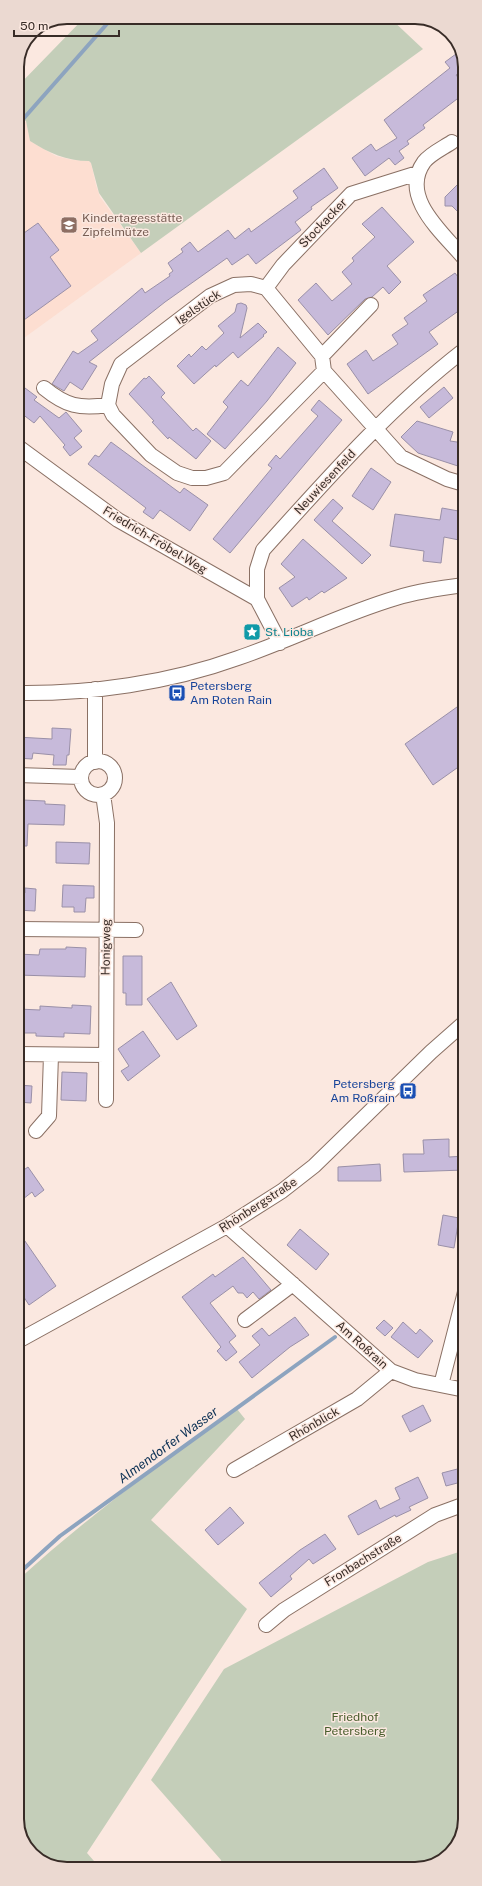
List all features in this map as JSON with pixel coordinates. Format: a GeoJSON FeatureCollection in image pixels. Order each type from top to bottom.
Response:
{"type":"FeatureCollection","features":[{"type":"Feature","properties":{"kind":"street"},"geometry":{"type":"LineString","coordinates":[[452,142],[425,161],[418,173],[416,187],[422,209],[458,251]]}},
{"type":"Feature","properties":{"kind":"street","name":"Stockacker"},"geometry":{"type":"LineString","coordinates":[[266,288],[283,265],[351,194],[418,173]]}},
{"type":"Feature","properties":{"kind":"street","name":"Igelstück"},"geometry":{"type":"LineString","coordinates":[[108,406],[112,384],[121,364],[210,296],[234,285],[251,284],[266,288]]}},
{"type":"Feature","properties":{"kind":"street"},"geometry":{"type":"LineString","coordinates":[[266,288],[322,356],[324,371],[401,457],[447,479],[458,482]]}},
{"type":"Feature","properties":{"kind":"street"},"geometry":{"type":"LineString","coordinates":[[322,356],[371,306]]}},
{"type":"Feature","properties":{"kind":"street","name":"Neuwiesenfeld"},"geometry":{"type":"LineString","coordinates":[[280,643],[257,599],[257,569],[262,550],[375,429],[427,379],[458,355]]}},
{"type":"Feature","properties":{"kind":"street"},"geometry":{"type":"LineString","coordinates":[[44,388],[58,400],[75,407],[92,408],[108,406],[113,415],[151,455],[177,474],[192,478],[206,478],[224,473],[324,371]]}},
{"type":"Feature","properties":{"kind":"street","name":"Friedrich-Fröbel-Weg"},"geometry":{"type":"LineString","coordinates":[[24,451],[118,520],[257,599]]}},
{"type":"Feature","properties":{"kind":"street"},"geometry":{"type":"LineString","coordinates":[[24,693],[95,689],[174,676],[236,659],[397,597],[431,589],[458,586]]}},
{"type":"Feature","properties":{"kind":"street"},"geometry":{"type":"LineString","coordinates":[[95,689],[95,762]]}},
{"type":"Feature","properties":{"kind":"street"},"geometry":{"type":"LineString","coordinates":[[95,762],[102,762],[109,766],[113,771],[113,785],[103,794],[90,793],[85,789],[81,777],[86,767],[95,762]]}},
{"type":"Feature","properties":{"kind":"street"},"geometry":{"type":"LineString","coordinates":[[24,775],[81,777]]}},
{"type":"Feature","properties":{"kind":"street","name":"Honigweg"},"geometry":{"type":"LineString","coordinates":[[103,794],[107,822],[106,1100]]}},
{"type":"Feature","properties":{"kind":"street"},"geometry":{"type":"LineString","coordinates":[[24,929],[107,931],[136,930]]}},
{"type":"Feature","properties":{"kind":"street","name":"Rhönbergstraße"},"geometry":{"type":"LineString","coordinates":[[24,1338],[227,1226],[282,1191],[314,1166],[431,1052],[458,1028]]}},
{"type":"Feature","properties":{"kind":"street"},"geometry":{"type":"LineString","coordinates":[[24,1054],[105,1056]]}},
{"type":"Feature","properties":{"kind":"street"},"geometry":{"type":"LineString","coordinates":[[36,1131],[49,1116],[51,1055]]}},
{"type":"Feature","properties":{"kind":"street","name":"Am Roßrain"},"geometry":{"type":"LineString","coordinates":[[227,1226],[391,1371],[414,1380],[458,1389]]}},
{"type":"Feature","properties":{"kind":"street"},"geometry":{"type":"LineString","coordinates":[[244,1320],[293,1284]]}},
{"type":"Feature","properties":{"kind":"street"},"geometry":{"type":"LineString","coordinates":[[441,1385],[458,1319]]}},
{"type":"Feature","properties":{"kind":"street","name":"Rhönblick"},"geometry":{"type":"LineString","coordinates":[[234,1470],[357,1399],[391,1371]]}},
{"type":"Feature","properties":{"kind":"street","name":"Fronbachstraße"},"geometry":{"type":"LineString","coordinates":[[266,1625],[284,1610],[435,1516],[458,1507]]}},
{"type":"Feature","properties":{"kind":"shaded area","name":"Kindertagesstätte Zipfelmütze"},"geometry":{"type":"Polygon","coordinates":[[[26,121],[30,141],[56,156],[73,160],[89,161],[91,163],[100,197],[141,253],[24,338],[24,123],[26,121]]]}},
{"type":"Feature","properties":{"kind":"green space"},"geometry":{"type":"Polygon","coordinates":[[[78,24],[396,24],[423,49],[141,253],[99,193],[91,163],[89,161],[73,160],[58,156],[30,141],[26,121],[24,120],[24,80],[78,24]]]}},
{"type":"Feature","properties":{"kind":"green space"},"geometry":{"type":"Polygon","coordinates":[[[237,1409],[245,1419],[151,1520],[247,1609],[87,1853],[95,1862],[65,1862],[51,1859],[39,1851],[30,1840],[27,1835],[24,1819],[24,1575],[97,1513],[181,1449],[237,1409]]]}},
{"type":"Feature","properties":{"kind":"green space","name":"Friedhof Petersberg"},"geometry":{"type":"Polygon","coordinates":[[[458,1552],[458,1819],[456,1833],[452,1840],[443,1851],[436,1856],[429,1860],[415,1862],[221,1862],[151,1780],[224,1669],[428,1562],[458,1552]]]}},
{"type":"Feature","properties":{"kind":"building"},"geometry":{"type":"Polygon","coordinates":[[[456,54],[458,67],[458,74],[456,75],[458,78],[458,100],[457,99],[423,125],[425,128],[407,141],[409,144],[399,151],[404,158],[395,165],[389,158],[365,176],[352,158],[371,144],[376,151],[397,138],[384,120],[450,68],[445,62],[456,54]]]}},
{"type":"Feature","properties":{"kind":"building"},"geometry":{"type":"Polygon","coordinates":[[[324,168],[338,188],[311,207],[312,209],[295,222],[301,230],[256,264],[248,254],[232,265],[227,258],[165,302],[89,362],[97,366],[82,390],[70,382],[64,391],[52,384],[73,351],[78,354],[98,340],[91,331],[142,288],[145,293],[170,276],[169,274],[173,271],[168,263],[183,252],[181,249],[190,242],[198,252],[228,230],[235,239],[249,228],[251,232],[298,198],[293,191],[324,168]]]}},
{"type":"Feature","properties":{"kind":"building"},"geometry":{"type":"Polygon","coordinates":[[[458,184],[458,212],[452,206],[445,206],[445,197],[458,184]]]}},
{"type":"Feature","properties":{"kind":"building"},"geometry":{"type":"Polygon","coordinates":[[[382,207],[414,242],[387,266],[401,282],[389,294],[383,287],[372,297],[365,299],[328,335],[298,300],[316,283],[332,301],[352,284],[342,272],[354,261],[352,258],[375,237],[362,224],[382,207]]]}},
{"type":"Feature","properties":{"kind":"building"},"geometry":{"type":"Polygon","coordinates":[[[38,223],[59,250],[50,257],[71,286],[24,320],[24,233],[38,223]]]}},
{"type":"Feature","properties":{"kind":"building"},"geometry":{"type":"Polygon","coordinates":[[[455,273],[458,277],[458,311],[429,332],[438,344],[368,394],[347,364],[366,350],[373,361],[398,344],[392,335],[408,324],[404,318],[427,301],[423,295],[455,273]]]}},
{"type":"Feature","properties":{"kind":"building"},"geometry":{"type":"Polygon","coordinates":[[[241,303],[246,305],[247,308],[240,338],[258,323],[267,332],[238,358],[233,352],[216,367],[215,365],[194,384],[177,366],[189,354],[191,357],[202,346],[206,350],[224,333],[218,326],[235,312],[237,304],[241,303]]]}},
{"type":"Feature","properties":{"kind":"building"},"geometry":{"type":"Polygon","coordinates":[[[278,347],[296,363],[267,401],[225,449],[207,434],[228,407],[223,402],[241,380],[248,386],[278,347]]]}},
{"type":"Feature","properties":{"kind":"building"},"geometry":{"type":"Polygon","coordinates":[[[149,376],[165,393],[161,397],[193,431],[196,428],[211,441],[196,459],[169,437],[168,439],[152,422],[154,421],[129,394],[144,378],[146,379],[149,376]]]}},
{"type":"Feature","properties":{"kind":"building"},"geometry":{"type":"Polygon","coordinates":[[[24,387],[37,397],[34,400],[59,418],[66,412],[82,431],[74,438],[82,447],[70,456],[63,447],[65,445],[40,416],[34,423],[24,415],[24,387]]]}},
{"type":"Feature","properties":{"kind":"building"},"geometry":{"type":"Polygon","coordinates":[[[444,387],[453,398],[429,418],[420,407],[444,387]]]}},
{"type":"Feature","properties":{"kind":"building"},"geometry":{"type":"Polygon","coordinates":[[[319,400],[342,420],[230,553],[213,539],[272,468],[268,465],[276,455],[280,459],[318,416],[311,410],[319,400]]]}},
{"type":"Feature","properties":{"kind":"building"},"geometry":{"type":"Polygon","coordinates":[[[417,421],[453,432],[450,441],[458,442],[458,466],[418,453],[401,437],[417,421]]]}},
{"type":"Feature","properties":{"kind":"building"},"geometry":{"type":"Polygon","coordinates":[[[111,442],[180,493],[184,488],[208,505],[190,531],[160,510],[153,519],[143,512],[146,508],[88,464],[95,455],[99,457],[111,442]]]}},
{"type":"Feature","properties":{"kind":"building"},"geometry":{"type":"Polygon","coordinates":[[[371,468],[391,482],[373,510],[352,496],[371,468]]]}},
{"type":"Feature","properties":{"kind":"building"},"geometry":{"type":"Polygon","coordinates":[[[333,499],[343,508],[332,521],[371,555],[362,564],[314,520],[333,499]]]}},
{"type":"Feature","properties":{"kind":"building"},"geometry":{"type":"Polygon","coordinates":[[[442,508],[458,511],[458,540],[444,537],[441,563],[423,561],[424,551],[390,546],[395,514],[440,520],[442,508]]]}},
{"type":"Feature","properties":{"kind":"building"},"geometry":{"type":"Polygon","coordinates":[[[303,539],[347,578],[324,593],[322,591],[309,600],[307,597],[292,607],[279,588],[295,577],[281,564],[303,539]]]}},
{"type":"Feature","properties":{"kind":"building"},"geometry":{"type":"Polygon","coordinates":[[[458,706],[458,767],[433,785],[405,744],[458,706]]]}},
{"type":"Feature","properties":{"kind":"building"},"geometry":{"type":"Polygon","coordinates":[[[52,728],[71,729],[69,755],[67,755],[66,765],[53,765],[54,755],[33,753],[32,759],[24,758],[24,737],[52,739],[52,728]]]}},
{"type":"Feature","properties":{"kind":"building"},"geometry":{"type":"Polygon","coordinates":[[[24,800],[45,801],[45,804],[65,805],[64,825],[28,824],[27,846],[24,846],[24,800]]]}},
{"type":"Feature","properties":{"kind":"building"},"geometry":{"type":"Polygon","coordinates":[[[56,842],[90,843],[89,864],[56,863],[56,842]]]}},
{"type":"Feature","properties":{"kind":"building"},"geometry":{"type":"Polygon","coordinates":[[[63,885],[94,886],[94,898],[86,898],[85,912],[74,912],[74,907],[62,907],[63,885]]]}},
{"type":"Feature","properties":{"kind":"building"},"geometry":{"type":"Polygon","coordinates":[[[25,888],[36,889],[35,911],[24,910],[25,888]]]}},
{"type":"Feature","properties":{"kind":"building"},"geometry":{"type":"Polygon","coordinates":[[[66,947],[86,948],[85,977],[24,975],[24,954],[39,955],[40,949],[66,949],[66,947]]]}},
{"type":"Feature","properties":{"kind":"building"},"geometry":{"type":"Polygon","coordinates":[[[123,956],[142,956],[142,1005],[126,1005],[126,993],[123,993],[123,956]]]}},
{"type":"Feature","properties":{"kind":"building"},"geometry":{"type":"Polygon","coordinates":[[[171,982],[197,1026],[177,1040],[147,999],[171,982]]]}},
{"type":"Feature","properties":{"kind":"building"},"geometry":{"type":"Polygon","coordinates":[[[72,1005],[91,1006],[90,1034],[64,1033],[64,1037],[36,1036],[36,1033],[24,1033],[24,1009],[40,1010],[40,1006],[72,1008],[72,1005]]]}},
{"type":"Feature","properties":{"kind":"building"},"geometry":{"type":"Polygon","coordinates":[[[143,1031],[160,1056],[128,1081],[121,1071],[129,1066],[118,1049],[143,1031]]]}},
{"type":"Feature","properties":{"kind":"building"},"geometry":{"type":"Polygon","coordinates":[[[62,1072],[87,1073],[86,1101],[61,1100],[62,1072]]]}},
{"type":"Feature","properties":{"kind":"building"},"geometry":{"type":"Polygon","coordinates":[[[24,1085],[32,1086],[31,1103],[24,1102],[24,1085]]]}},
{"type":"Feature","properties":{"kind":"building"},"geometry":{"type":"Polygon","coordinates":[[[449,1139],[449,1157],[458,1156],[458,1170],[404,1172],[403,1154],[424,1154],[423,1140],[449,1139]]]}},
{"type":"Feature","properties":{"kind":"building"},"geometry":{"type":"Polygon","coordinates":[[[380,1164],[381,1181],[338,1181],[338,1167],[380,1164]]]}},
{"type":"Feature","properties":{"kind":"building"},"geometry":{"type":"Polygon","coordinates":[[[28,1167],[44,1190],[35,1197],[32,1192],[24,1198],[24,1170],[28,1167]]]}},
{"type":"Feature","properties":{"kind":"building"},"geometry":{"type":"Polygon","coordinates":[[[443,1215],[458,1218],[454,1248],[438,1245],[443,1215]]]}},
{"type":"Feature","properties":{"kind":"building"},"geometry":{"type":"Polygon","coordinates":[[[300,1229],[329,1254],[316,1270],[287,1245],[300,1229]]]}},
{"type":"Feature","properties":{"kind":"building"},"geometry":{"type":"Polygon","coordinates":[[[24,1240],[56,1286],[29,1305],[24,1297],[24,1240]]]}},
{"type":"Feature","properties":{"kind":"building"},"geometry":{"type":"Polygon","coordinates":[[[243,1257],[271,1290],[259,1299],[253,1292],[247,1298],[243,1293],[238,1293],[233,1286],[210,1303],[236,1336],[229,1342],[237,1352],[226,1361],[217,1351],[221,1347],[182,1297],[213,1274],[215,1277],[243,1257]]]}},
{"type":"Feature","properties":{"kind":"building"},"geometry":{"type":"Polygon","coordinates":[[[295,1317],[309,1335],[290,1347],[252,1378],[239,1362],[260,1345],[252,1336],[262,1328],[269,1336],[295,1317]]]}},
{"type":"Feature","properties":{"kind":"building"},"geometry":{"type":"Polygon","coordinates":[[[384,1320],[393,1328],[385,1336],[376,1328],[384,1320]]]}},
{"type":"Feature","properties":{"kind":"building"},"geometry":{"type":"Polygon","coordinates":[[[403,1322],[416,1334],[420,1329],[433,1341],[418,1358],[391,1337],[403,1322]]]}},
{"type":"Feature","properties":{"kind":"building"},"geometry":{"type":"Polygon","coordinates":[[[423,1405],[431,1421],[410,1432],[402,1416],[423,1405]]]}},
{"type":"Feature","properties":{"kind":"building"},"geometry":{"type":"Polygon","coordinates":[[[458,1469],[458,1483],[446,1486],[442,1473],[458,1469]]]}},
{"type":"Feature","properties":{"kind":"building"},"geometry":{"type":"Polygon","coordinates":[[[418,1477],[428,1498],[409,1507],[411,1510],[396,1517],[395,1515],[358,1535],[348,1516],[376,1500],[380,1509],[400,1499],[395,1488],[418,1477]]]}},
{"type":"Feature","properties":{"kind":"building"},"geometry":{"type":"Polygon","coordinates":[[[230,1507],[244,1523],[218,1545],[205,1530],[230,1507]]]}},
{"type":"Feature","properties":{"kind":"building"},"geometry":{"type":"Polygon","coordinates":[[[325,1534],[336,1549],[313,1564],[309,1559],[290,1576],[292,1579],[271,1597],[259,1583],[300,1550],[325,1534]]]}},
{"type":"Feature","properties":{"kind":"waterway"},"geometry":{"type":"LineString","coordinates":[[24,118],[107,24]]}},
{"type":"Feature","properties":{"kind":"waterway","name":"Almendorfer Wasser"},"geometry":{"type":"LineString","coordinates":[[24,1569],[60,1536],[335,1337]]}},
{"type":"Feature","properties":{"kind":"place","name":"Kindertagesstätte Zipfelmütze"},"geometry":{"type":"Point","coordinates":[69,225]}},
{"type":"Feature","properties":{"kind":"place","name":"St. Lioba"},"geometry":{"type":"Point","coordinates":[252,632]}},
{"type":"Feature","properties":{"kind":"place","name":"Petersberg Am Roten Rain"},"geometry":{"type":"Point","coordinates":[177,693]}},
{"type":"Feature","properties":{"kind":"place","name":"Petersberg Am Roßrain"},"geometry":{"type":"Point","coordinates":[408,1091]}}]}
